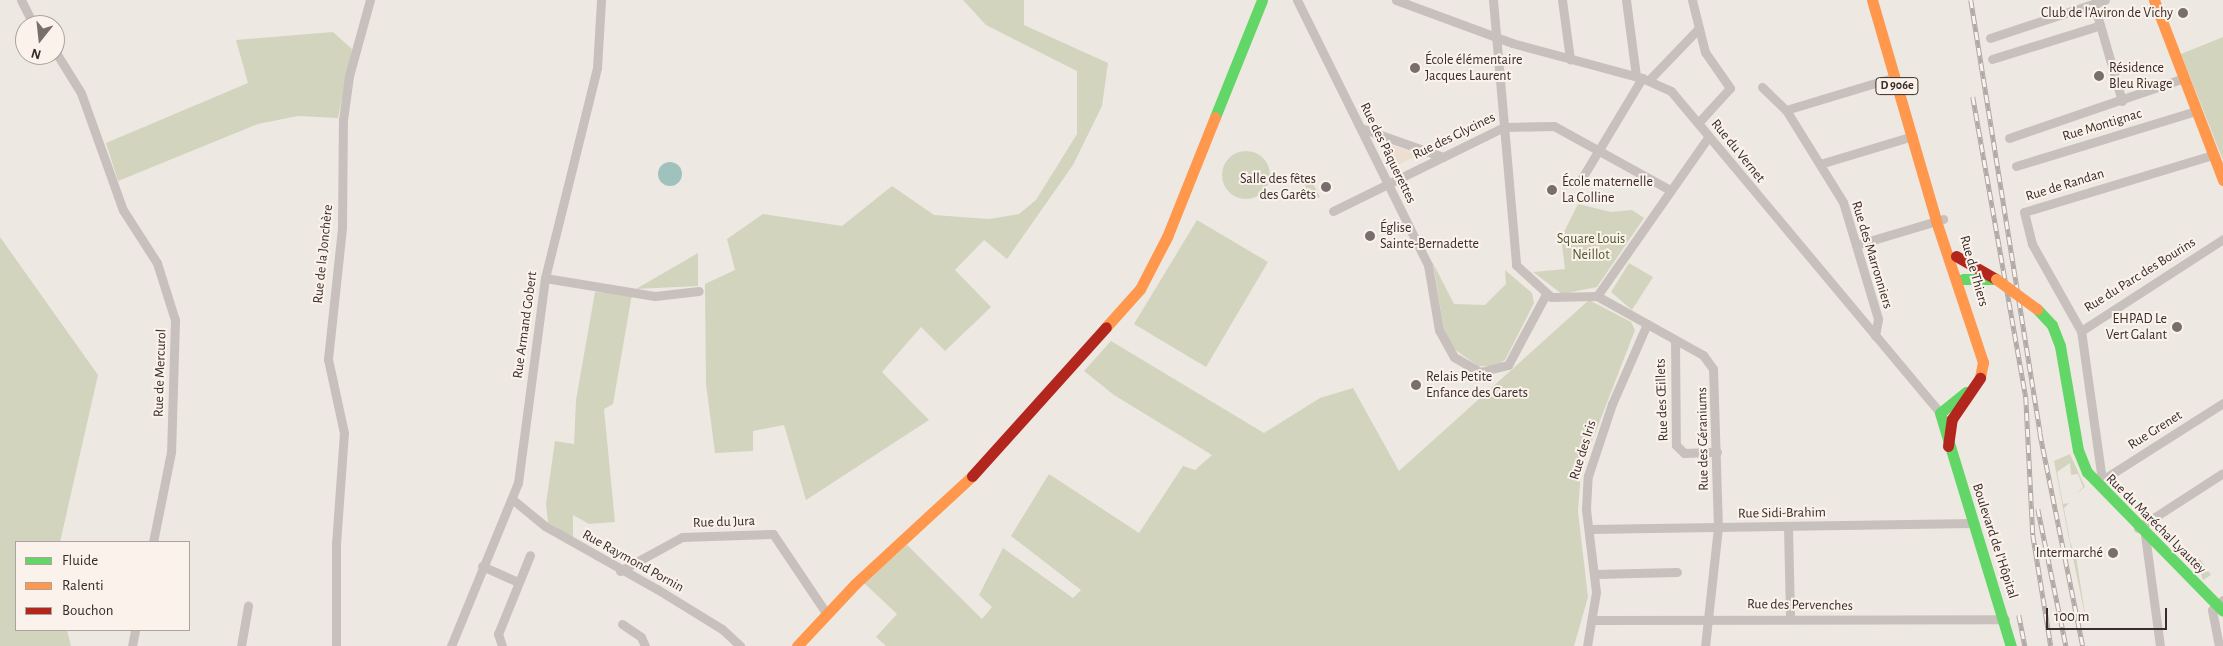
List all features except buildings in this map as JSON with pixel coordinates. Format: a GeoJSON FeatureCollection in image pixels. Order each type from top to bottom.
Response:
{"type":"FeatureCollection","features":[{"type":"Feature","properties":{"kind":"main road"},"geometry":{"type":"LineString","coordinates":[[1246,49],[1262,0]]}},
{"type":"Feature","properties":{"kind":"main road"},"geometry":{"type":"LineString","coordinates":[[797,646],[826,613],[949,502],[1140,289],[1167,237],[1246,49],[1270,0]]}},
{"type":"Feature","properties":{"kind":"main road","name":"D 906e"},"geometry":{"type":"LineString","coordinates":[[1872,0],[1939,220]]}},
{"type":"Feature","properties":{"kind":"main road"},"geometry":{"type":"LineString","coordinates":[[2154,0],[2223,180]]}},
{"type":"Feature","properties":{"kind":"main road","name":"Rue de Thiers"},"geometry":{"type":"LineString","coordinates":[[1939,220],[1984,368],[1976,386],[1947,412]]}},
{"type":"Feature","properties":{"kind":"main road","name":"Rue de Thiers"},"geometry":{"type":"LineString","coordinates":[[1952,261],[1963,280],[1974,332]]}},
{"type":"Feature","properties":{"kind":"main road","name":"Rue du Maréchal Lyautey"},"geometry":{"type":"LineString","coordinates":[[1952,261],[1996,279],[2037,309],[2056,335],[2078,450],[2098,482],[2142,532],[2221,606]]}},
{"type":"Feature","properties":{"kind":"main road"},"geometry":{"type":"LineString","coordinates":[[1963,280],[1996,279]]}},
{"type":"Feature","properties":{"kind":"main road","name":"Boulevard de l'Hôpital"},"geometry":{"type":"LineString","coordinates":[[1947,412],[1948,446],[2005,619],[2011,646]]}},
{"type":"Feature","properties":{"kind":"street"},"geometry":{"type":"LineString","coordinates":[[21,0],[29,15]]}},
{"type":"Feature","properties":{"kind":"street","name":"Rue de la Jonchère"},"geometry":{"type":"LineString","coordinates":[[336,646],[336,544],[342,483],[344,433],[329,351],[342,227],[343,120],[349,76],[370,0]]}},
{"type":"Feature","properties":{"kind":"street","name":"Rue Armand Gobert"},"geometry":{"type":"LineString","coordinates":[[452,646],[482,566],[512,499],[545,278],[597,68],[601,0]]}},
{"type":"Feature","properties":{"kind":"street","name":"Rue des Pâquerettes"},"geometry":{"type":"LineString","coordinates":[[1297,0],[1428,265],[1443,341],[1469,369],[1488,373],[1508,365],[1546,294]]}},
{"type":"Feature","properties":{"kind":"street","name":"Rue du Vernet"},"geometry":{"type":"LineString","coordinates":[[1396,0],[1497,37],[1643,78],[1671,91],[1925,396],[1947,412]]}},
{"type":"Feature","properties":{"kind":"street"},"geometry":{"type":"LineString","coordinates":[[1493,0],[1516,265],[1546,294],[1556,298],[1597,296],[1708,136]]}},
{"type":"Feature","properties":{"kind":"street"},"geometry":{"type":"LineString","coordinates":[[1562,0],[1570,59]]}},
{"type":"Feature","properties":{"kind":"street"},"geometry":{"type":"LineString","coordinates":[[1626,0],[1643,78]]}},
{"type":"Feature","properties":{"kind":"street"},"geometry":{"type":"LineString","coordinates":[[1692,0],[1705,52],[1730,88],[1698,124]]}},
{"type":"Feature","properties":{"kind":"street"},"geometry":{"type":"LineString","coordinates":[[1990,38],[2105,0]]}},
{"type":"Feature","properties":{"kind":"street"},"geometry":{"type":"LineString","coordinates":[[2094,4],[2098,26],[2122,101]]}},
{"type":"Feature","properties":{"kind":"street"},"geometry":{"type":"LineString","coordinates":[[1992,59],[2098,26]]}},
{"type":"Feature","properties":{"kind":"street"},"geometry":{"type":"LineString","coordinates":[[1582,178],[1643,78],[1699,28]]}},
{"type":"Feature","properties":{"kind":"street","name":"Rue de Mercurol"},"geometry":{"type":"LineString","coordinates":[[63,65],[81,94],[123,210],[157,263],[176,320],[171,452],[153,541]]}},
{"type":"Feature","properties":{"kind":"street"},"geometry":{"type":"LineString","coordinates":[[1786,110],[1895,77]]}},
{"type":"Feature","properties":{"kind":"street"},"geometry":{"type":"LineString","coordinates":[[2009,138],[2122,101],[2184,78]]}},
{"type":"Feature","properties":{"kind":"street","name":"Rue des Marronniers"},"geometry":{"type":"LineString","coordinates":[[1762,87],[1786,110],[1843,202],[1878,320],[1875,336]]}},
{"type":"Feature","properties":{"kind":"street","name":"Rue Montignac"},"geometry":{"type":"LineString","coordinates":[[2016,166],[2196,111]]}},
{"type":"Feature","properties":{"kind":"street","name":"Rue des Glycines"},"geometry":{"type":"LineString","coordinates":[[1333,211],[1504,126],[1554,126],[1670,190]]}},
{"type":"Feature","properties":{"kind":"street"},"geometry":{"type":"LineString","coordinates":[[1361,128],[1443,156]]}},
{"type":"Feature","properties":{"kind":"street"},"geometry":{"type":"LineString","coordinates":[[1820,164],[1913,136]]}},
{"type":"Feature","properties":{"kind":"street","name":"Rue de Randan"},"geometry":{"type":"LineString","coordinates":[[2081,331],[2032,244],[2024,212],[2213,155]]}},
{"type":"Feature","properties":{"kind":"street"},"geometry":{"type":"LineString","coordinates":[[1856,245],[1939,220]]}},
{"type":"Feature","properties":{"kind":"street","name":"Rue du Parc des Bourins"},"geometry":{"type":"LineString","coordinates":[[2098,482],[2081,331],[2223,239]]}},
{"type":"Feature","properties":{"kind":"street"},"geometry":{"type":"LineString","coordinates":[[545,278],[655,296],[699,291]]}},
{"type":"Feature","properties":{"kind":"street","name":"Rue des Géraniums"},"geometry":{"type":"LineString","coordinates":[[1597,296],[1703,355],[1713,369],[1718,527],[1710,618],[1705,646]]}},
{"type":"Feature","properties":{"kind":"street","name":"Rue des Iris"},"geometry":{"type":"LineString","coordinates":[[1587,646],[1594,620],[1596,574],[1585,498],[1592,463],[1646,324]]}},
{"type":"Feature","properties":{"kind":"street","name":"Rue des Œillets"},"geometry":{"type":"LineString","coordinates":[[1675,340],[1676,445],[1684,453],[1717,452]]}},
{"type":"Feature","properties":{"kind":"street","name":"Rue Grenet"},"geometry":{"type":"LineString","coordinates":[[2098,482],[2223,403]]}},
{"type":"Feature","properties":{"kind":"street"},"geometry":{"type":"LineString","coordinates":[[2160,646],[2142,532],[2223,474]]}},
{"type":"Feature","properties":{"kind":"street","name":"Rue Raymond Pornin"},"geometry":{"type":"LineString","coordinates":[[512,499],[545,526],[722,630],[740,646]]}},
{"type":"Feature","properties":{"kind":"street","name":"Rue Sidi-Brahim"},"geometry":{"type":"LineString","coordinates":[[1589,529],[1974,523]]}},
{"type":"Feature","properties":{"kind":"street"},"geometry":{"type":"LineString","coordinates":[[1788,526],[1790,618]]}},
{"type":"Feature","properties":{"kind":"street","name":"Rue du Jura"},"geometry":{"type":"LineString","coordinates":[[620,571],[682,537],[773,534],[826,613]]}},
{"type":"Feature","properties":{"kind":"street"},"geometry":{"type":"LineString","coordinates":[[502,646],[498,634],[530,555]]}},
{"type":"Feature","properties":{"kind":"street"},"geometry":{"type":"LineString","coordinates":[[482,566],[518,582]]}},
{"type":"Feature","properties":{"kind":"street"},"geometry":{"type":"LineString","coordinates":[[1596,574],[1677,572]]}},
{"type":"Feature","properties":{"kind":"street"},"geometry":{"type":"LineString","coordinates":[[241,646],[248,606]]}},
{"type":"Feature","properties":{"kind":"street"},"geometry":{"type":"LineString","coordinates":[[2219,646],[2212,610],[2221,606]]}},
{"type":"Feature","properties":{"kind":"street","name":"Rue des Pervenches"},"geometry":{"type":"LineString","coordinates":[[1594,620],[1710,618],[2005,619]]}},
{"type":"Feature","properties":{"kind":"street"},"geometry":{"type":"LineString","coordinates":[[622,624],[641,637],[645,646]]}},
{"type":"Feature","properties":{"kind":"street"},"geometry":{"type":"LineString","coordinates":[[132,646],[135,631]]}},
{"type":"Feature","properties":{"kind":"green space"},"geometry":{"type":"Polygon","coordinates":[[[963,0],[1024,0],[1024,25],[1108,63],[1102,106],[1073,165],[1007,259],[984,240],[955,270],[991,307],[945,351],[921,327],[882,372],[929,420],[806,500],[784,425],[753,431],[753,451],[715,453],[706,384],[705,284],[735,270],[727,239],[763,214],[842,226],[892,186],[934,215],[989,219],[1019,214],[1036,200],[1077,134],[1077,71],[986,25],[963,0]]]}},
{"type":"Feature","properties":{"kind":"green space"},"geometry":{"type":"Polygon","coordinates":[[[333,32],[352,49],[338,118],[298,116],[258,124],[118,181],[106,143],[248,83],[236,40],[333,32]]]}},
{"type":"Feature","properties":{"kind":"green space"},"geometry":{"type":"Polygon","coordinates":[[[2223,37],[2223,160],[2181,54],[2223,37]]]}},
{"type":"Feature","properties":{"kind":"green space"},"geometry":{"type":"Polygon","coordinates":[[[1241,151],[1251,151],[1263,158],[1270,170],[1270,180],[1263,192],[1251,199],[1241,199],[1233,195],[1226,188],[1222,180],[1222,170],[1226,162],[1233,155],[1241,151]]]}},
{"type":"Feature","properties":{"kind":"green space"},"geometry":{"type":"Polygon","coordinates":[[[1309,176],[1320,197],[1313,200],[1302,180],[1309,176]]]}},
{"type":"Feature","properties":{"kind":"green space","name":"Square Louis Neillot"},"geometry":{"type":"Polygon","coordinates":[[[1578,204],[1611,212],[1632,210],[1644,218],[1597,287],[1562,294],[1533,272],[1565,269],[1561,238],[1578,204]]]}},
{"type":"Feature","properties":{"kind":"green space"},"geometry":{"type":"Polygon","coordinates":[[[1197,220],[1268,262],[1206,367],[1134,324],[1197,220]]]}},
{"type":"Feature","properties":{"kind":"green space"},"geometry":{"type":"Polygon","coordinates":[[[0,237],[98,375],[60,541],[15,541],[15,631],[67,631],[71,646],[0,646],[0,237]]]}},
{"type":"Feature","properties":{"kind":"green space"},"geometry":{"type":"Polygon","coordinates":[[[698,253],[698,286],[636,289],[698,253]]]}},
{"type":"Feature","properties":{"kind":"green space"},"geometry":{"type":"Polygon","coordinates":[[[1433,263],[1454,304],[1485,305],[1506,284],[1505,270],[1532,293],[1534,303],[1505,360],[1496,366],[1478,366],[1454,349],[1444,330],[1433,263]]]}},
{"type":"Feature","properties":{"kind":"green space"},"geometry":{"type":"Polygon","coordinates":[[[1629,263],[1653,277],[1632,310],[1611,292],[1629,263]]]}},
{"type":"Feature","properties":{"kind":"green space"},"geometry":{"type":"Polygon","coordinates":[[[595,292],[632,294],[613,404],[604,409],[615,522],[589,524],[573,515],[573,539],[548,522],[546,504],[555,441],[574,444],[576,400],[595,292]]]}},
{"type":"Feature","properties":{"kind":"green space"},"geometry":{"type":"Polygon","coordinates":[[[1589,300],[1631,322],[1635,330],[1581,470],[1578,512],[1588,597],[1574,646],[886,646],[876,637],[897,614],[864,583],[907,545],[982,619],[992,607],[979,595],[1003,548],[1073,598],[1081,590],[1011,536],[1049,474],[1139,533],[1183,466],[1195,470],[1212,455],[1114,395],[1084,371],[1111,341],[1264,433],[1320,398],[1353,388],[1399,471],[1589,300]]]}},
{"type":"Feature","properties":{"kind":"green space"},"geometry":{"type":"Polygon","coordinates":[[[2070,454],[2085,487],[2076,494],[2083,487],[2078,474],[2071,475],[2070,463],[2057,472],[2063,504],[2069,503],[2064,508],[2070,541],[2074,553],[2082,555],[2076,556],[2086,620],[2068,534],[2054,461],[2070,454]]]}},
{"type":"Feature","properties":{"kind":"green space"},"geometry":{"type":"Polygon","coordinates":[[[2200,559],[2211,575],[2203,580],[2199,569],[2196,572],[2190,566],[2200,559]]]}},
{"type":"Feature","properties":{"kind":"shaded area"},"geometry":{"type":"Polygon","coordinates":[[[1382,142],[1418,154],[1419,155],[1393,167],[1382,142]]]}},
{"type":"Feature","properties":{"kind":"water"},"geometry":{"type":"Polygon","coordinates":[[[670,162],[678,166],[682,174],[678,182],[670,186],[662,182],[658,174],[662,166],[670,162]]]}},
{"type":"Feature","properties":{"kind":"railway"},"geometry":{"type":"LineString","coordinates":[[1971,0],[2040,433],[2083,646]]}},
{"type":"Feature","properties":{"kind":"railway"},"geometry":{"type":"LineString","coordinates":[[1973,97],[2026,397],[2033,535],[2051,646]]}},
{"type":"Feature","properties":{"kind":"railway"},"geometry":{"type":"LineString","coordinates":[[2038,509],[2066,646]]}},
{"type":"Feature","properties":{"kind":"railway"},"geometry":{"type":"LineString","coordinates":[[2019,615],[2025,646]]}},
{"type":"Feature","properties":{"kind":"traffic: fast"},"geometry":{"type":"LineString","coordinates":[[1215,117],[1262,0]]}},
{"type":"Feature","properties":{"kind":"traffic: fast"},"geometry":{"type":"LineString","coordinates":[[1963,279],[1996,279]]}},
{"type":"Feature","properties":{"kind":"traffic: fast"},"geometry":{"type":"LineString","coordinates":[[2037,309],[2052,325],[2060,346],[2078,450],[2087,472],[2223,611]]}},
{"type":"Feature","properties":{"kind":"traffic: fast"},"geometry":{"type":"LineString","coordinates":[[1966,392],[1940,413],[2011,646]]}},
{"type":"Feature","properties":{"kind":"traffic: slow"},"geometry":{"type":"LineString","coordinates":[[1872,0],[1936,221],[1983,362],[1980,378]]}},
{"type":"Feature","properties":{"kind":"traffic: slow"},"geometry":{"type":"LineString","coordinates":[[2154,0],[2223,180]]}},
{"type":"Feature","properties":{"kind":"traffic: slow"},"geometry":{"type":"LineString","coordinates":[[1106,327],[1140,289],[1167,237],[1215,117]]}},
{"type":"Feature","properties":{"kind":"traffic: slow"},"geometry":{"type":"LineString","coordinates":[[1996,279],[2037,309]]}},
{"type":"Feature","properties":{"kind":"traffic: slow"},"geometry":{"type":"LineString","coordinates":[[797,646],[855,584],[972,476]]}},
{"type":"Feature","properties":{"kind":"traffic: jam"},"geometry":{"type":"LineString","coordinates":[[1956,256],[1996,279]]}},
{"type":"Feature","properties":{"kind":"traffic: jam"},"geometry":{"type":"LineString","coordinates":[[972,476],[1106,327]]}},
{"type":"Feature","properties":{"kind":"traffic: jam"},"geometry":{"type":"LineString","coordinates":[[1948,446],[1952,419],[1980,378]]}},
{"type":"Feature","properties":{"kind":"place","name":"Club de l'Aviron de Vichy"},"geometry":{"type":"Point","coordinates":[2183,13]}},
{"type":"Feature","properties":{"kind":"place","name":"École élémentaire Jacques Laurent"},"geometry":{"type":"Point","coordinates":[1415,68]}},
{"type":"Feature","properties":{"kind":"place","name":"Résidence Bleu Rivage"},"geometry":{"type":"Point","coordinates":[2099,76]}},
{"type":"Feature","properties":{"kind":"place","name":"Salle des fêtes des Garêts"},"geometry":{"type":"Point","coordinates":[1326,187]}},
{"type":"Feature","properties":{"kind":"place","name":"École maternelle La Colline"},"geometry":{"type":"Point","coordinates":[1552,190]}},
{"type":"Feature","properties":{"kind":"place","name":"Église Sainte-Bernadette"},"geometry":{"type":"Point","coordinates":[1370,236]}},
{"type":"Feature","properties":{"kind":"place","name":"EHPAD Le Vert Galant"},"geometry":{"type":"Point","coordinates":[2177,327]}},
{"type":"Feature","properties":{"kind":"place","name":"Relais Petite Enfance des Garets"},"geometry":{"type":"Point","coordinates":[1416,385]}},
{"type":"Feature","properties":{"kind":"place","name":"Intermarché"},"geometry":{"type":"Point","coordinates":[2113,553]}}]}
